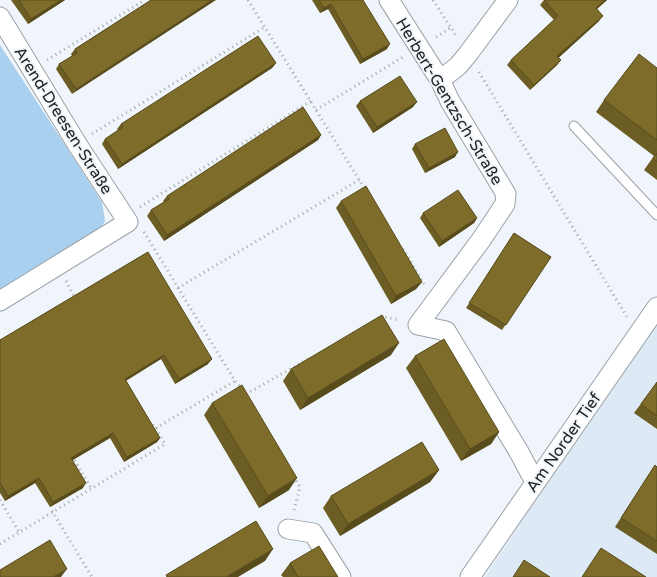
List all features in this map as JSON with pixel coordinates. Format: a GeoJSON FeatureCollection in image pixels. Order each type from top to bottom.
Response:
{"type":"FeatureCollection","features":[{"type":"Feature","properties":{"kind":"street","name":"Herbert-Gentzsch-Straße"},"geometry":{"type":"LineString","coordinates":[[389,0],[440,80],[450,101],[506,194],[505,204],[481,240],[418,325]]}},
{"type":"Feature","properties":{"kind":"street"},"geometry":{"type":"LineString","coordinates":[[440,80],[458,66],[508,0]]}},
{"type":"Feature","properties":{"kind":"street","name":"Arend-Dreesen-Straße"},"geometry":{"type":"LineString","coordinates":[[0,17],[77,144],[128,222]]}},
{"type":"Feature","properties":{"kind":"street"},"geometry":{"type":"LineString","coordinates":[[0,301],[128,222]]}},
{"type":"Feature","properties":{"kind":"street","name":"Am Norder Tief"},"geometry":{"type":"LineString","coordinates":[[470,577],[657,308]]}},
{"type":"Feature","properties":{"kind":"street"},"geometry":{"type":"LineString","coordinates":[[418,325],[446,331],[535,482]]}},
{"type":"Feature","properties":{"kind":"street"},"geometry":{"type":"LineString","coordinates":[[288,529],[312,533],[341,577]]}},
{"type":"Feature","properties":{"kind":"lane"},"geometry":{"type":"LineString","coordinates":[[574,126],[657,215]]}},
{"type":"Feature","properties":{"kind":"path"},"geometry":{"type":"LineString","coordinates":[[32,69],[145,0]]}},
{"type":"Feature","properties":{"kind":"path"},"geometry":{"type":"LineString","coordinates":[[248,0],[370,196]]}},
{"type":"Feature","properties":{"kind":"path"},"geometry":{"type":"LineString","coordinates":[[433,0],[468,54],[637,335]]}},
{"type":"Feature","properties":{"kind":"path"},"geometry":{"type":"LineString","coordinates":[[77,144],[265,27]]}},
{"type":"Feature","properties":{"kind":"path"},"geometry":{"type":"LineString","coordinates":[[316,110],[419,48]]}},
{"type":"Feature","properties":{"kind":"path"},"geometry":{"type":"LineString","coordinates":[[251,402],[235,381],[140,226],[128,222],[137,209],[311,101]]}},
{"type":"Feature","properties":{"kind":"path"},"geometry":{"type":"LineString","coordinates":[[178,288],[360,180]]}},
{"type":"Feature","properties":{"kind":"path"},"geometry":{"type":"LineString","coordinates":[[400,245],[425,285]]}},
{"type":"Feature","properties":{"kind":"path"},"geometry":{"type":"LineString","coordinates":[[56,266],[76,299]]}},
{"type":"Feature","properties":{"kind":"path"},"geometry":{"type":"LineString","coordinates":[[377,322],[385,317],[418,325]]}},
{"type":"Feature","properties":{"kind":"path"},"geometry":{"type":"LineString","coordinates":[[246,394],[316,355]]}},
{"type":"Feature","properties":{"kind":"path"},"geometry":{"type":"LineString","coordinates":[[156,428],[235,381]]}},
{"type":"Feature","properties":{"kind":"path"},"geometry":{"type":"LineString","coordinates":[[0,544],[166,444],[145,415]]}},
{"type":"Feature","properties":{"kind":"path"},"geometry":{"type":"LineString","coordinates":[[71,454],[91,488]]}},
{"type":"Feature","properties":{"kind":"path"},"geometry":{"type":"LineString","coordinates":[[288,529],[300,487],[290,470]]}},
{"type":"Feature","properties":{"kind":"path"},"geometry":{"type":"LineString","coordinates":[[0,500],[19,532]]}},
{"type":"Feature","properties":{"kind":"path"},"geometry":{"type":"LineString","coordinates":[[52,511],[92,577]]}},
{"type":"Feature","properties":{"kind":"shaded area"},"geometry":{"type":"Polygon","coordinates":[[[0,45],[102,202],[105,221],[100,229],[0,290],[0,45]]]}},
{"type":"Feature","properties":{"kind":"shaded area"},"geometry":{"type":"Polygon","coordinates":[[[657,324],[657,577],[485,577],[534,502],[657,324]]]}},
{"type":"Feature","properties":{"kind":"building"},"geometry":{"type":"Polygon","coordinates":[[[19,0],[61,0],[31,19],[19,0]]]}},
{"type":"Feature","properties":{"kind":"building"},"geometry":{"type":"Polygon","coordinates":[[[151,0],[212,0],[76,89],[59,64],[77,53],[75,49],[151,0]]]}},
{"type":"Feature","properties":{"kind":"building"},"geometry":{"type":"Polygon","coordinates":[[[319,0],[363,0],[390,44],[363,59],[331,4],[324,8],[319,0]]]}},
{"type":"Feature","properties":{"kind":"building"},"geometry":{"type":"Polygon","coordinates":[[[544,0],[605,0],[596,8],[603,16],[557,56],[561,60],[534,85],[511,60],[558,16],[544,0]]]}},
{"type":"Feature","properties":{"kind":"building"},"geometry":{"type":"Polygon","coordinates":[[[258,36],[276,63],[122,164],[105,139],[123,127],[121,124],[258,36]]]}},
{"type":"Feature","properties":{"kind":"building"},"geometry":{"type":"Polygon","coordinates":[[[639,54],[657,68],[657,140],[604,100],[639,54]]]}},
{"type":"Feature","properties":{"kind":"building"},"geometry":{"type":"Polygon","coordinates":[[[400,76],[417,102],[377,127],[360,101],[400,76]]]}},
{"type":"Feature","properties":{"kind":"building"},"geometry":{"type":"Polygon","coordinates":[[[303,107],[321,135],[167,235],[151,210],[169,199],[167,196],[303,107]]]}},
{"type":"Feature","properties":{"kind":"building"},"geometry":{"type":"Polygon","coordinates":[[[445,128],[458,152],[429,168],[415,144],[445,128]]]}},
{"type":"Feature","properties":{"kind":"building"},"geometry":{"type":"Polygon","coordinates":[[[657,153],[657,162],[653,158],[657,153]]]}},
{"type":"Feature","properties":{"kind":"building"},"geometry":{"type":"Polygon","coordinates":[[[366,186],[422,282],[396,296],[341,201],[366,186]]]}},
{"type":"Feature","properties":{"kind":"building"},"geometry":{"type":"Polygon","coordinates":[[[458,190],[477,218],[442,241],[423,213],[458,190]]]}},
{"type":"Feature","properties":{"kind":"building"},"geometry":{"type":"Polygon","coordinates":[[[514,233],[551,257],[506,325],[469,303],[514,233]]]}},
{"type":"Feature","properties":{"kind":"building"},"geometry":{"type":"Polygon","coordinates":[[[148,252],[212,359],[179,379],[164,355],[125,379],[160,438],[127,457],[113,433],[71,458],[86,483],[53,502],[39,478],[8,496],[0,483],[0,340],[148,252]]]}},
{"type":"Feature","properties":{"kind":"building"},"geometry":{"type":"Polygon","coordinates":[[[382,315],[399,343],[308,398],[291,369],[382,315]]]}},
{"type":"Feature","properties":{"kind":"building"},"geometry":{"type":"Polygon","coordinates":[[[444,339],[499,432],[470,449],[415,356],[444,339]]]}},
{"type":"Feature","properties":{"kind":"building"},"geometry":{"type":"Polygon","coordinates":[[[657,382],[657,416],[641,404],[657,382]]]}},
{"type":"Feature","properties":{"kind":"building"},"geometry":{"type":"Polygon","coordinates":[[[242,385],[297,478],[268,496],[212,403],[242,385]]]}},
{"type":"Feature","properties":{"kind":"building"},"geometry":{"type":"Polygon","coordinates":[[[422,442],[439,470],[348,524],[331,496],[422,442]]]}},
{"type":"Feature","properties":{"kind":"building"},"geometry":{"type":"Polygon","coordinates":[[[655,465],[657,467],[657,541],[621,518],[655,465]]]}},
{"type":"Feature","properties":{"kind":"building"},"geometry":{"type":"Polygon","coordinates":[[[256,521],[273,549],[226,577],[167,577],[166,575],[256,521]]]}},
{"type":"Feature","properties":{"kind":"building"},"geometry":{"type":"Polygon","coordinates":[[[50,540],[67,569],[53,577],[0,577],[0,570],[50,540]]]}},
{"type":"Feature","properties":{"kind":"building"},"geometry":{"type":"Polygon","coordinates":[[[319,546],[338,577],[298,577],[290,563],[319,546]]]}},
{"type":"Feature","properties":{"kind":"building"},"geometry":{"type":"Polygon","coordinates":[[[601,548],[646,577],[582,577],[601,548]]]}},
{"type":"Feature","properties":{"kind":"building"},"geometry":{"type":"Polygon","coordinates":[[[524,560],[550,577],[513,577],[524,560]]]}}]}
